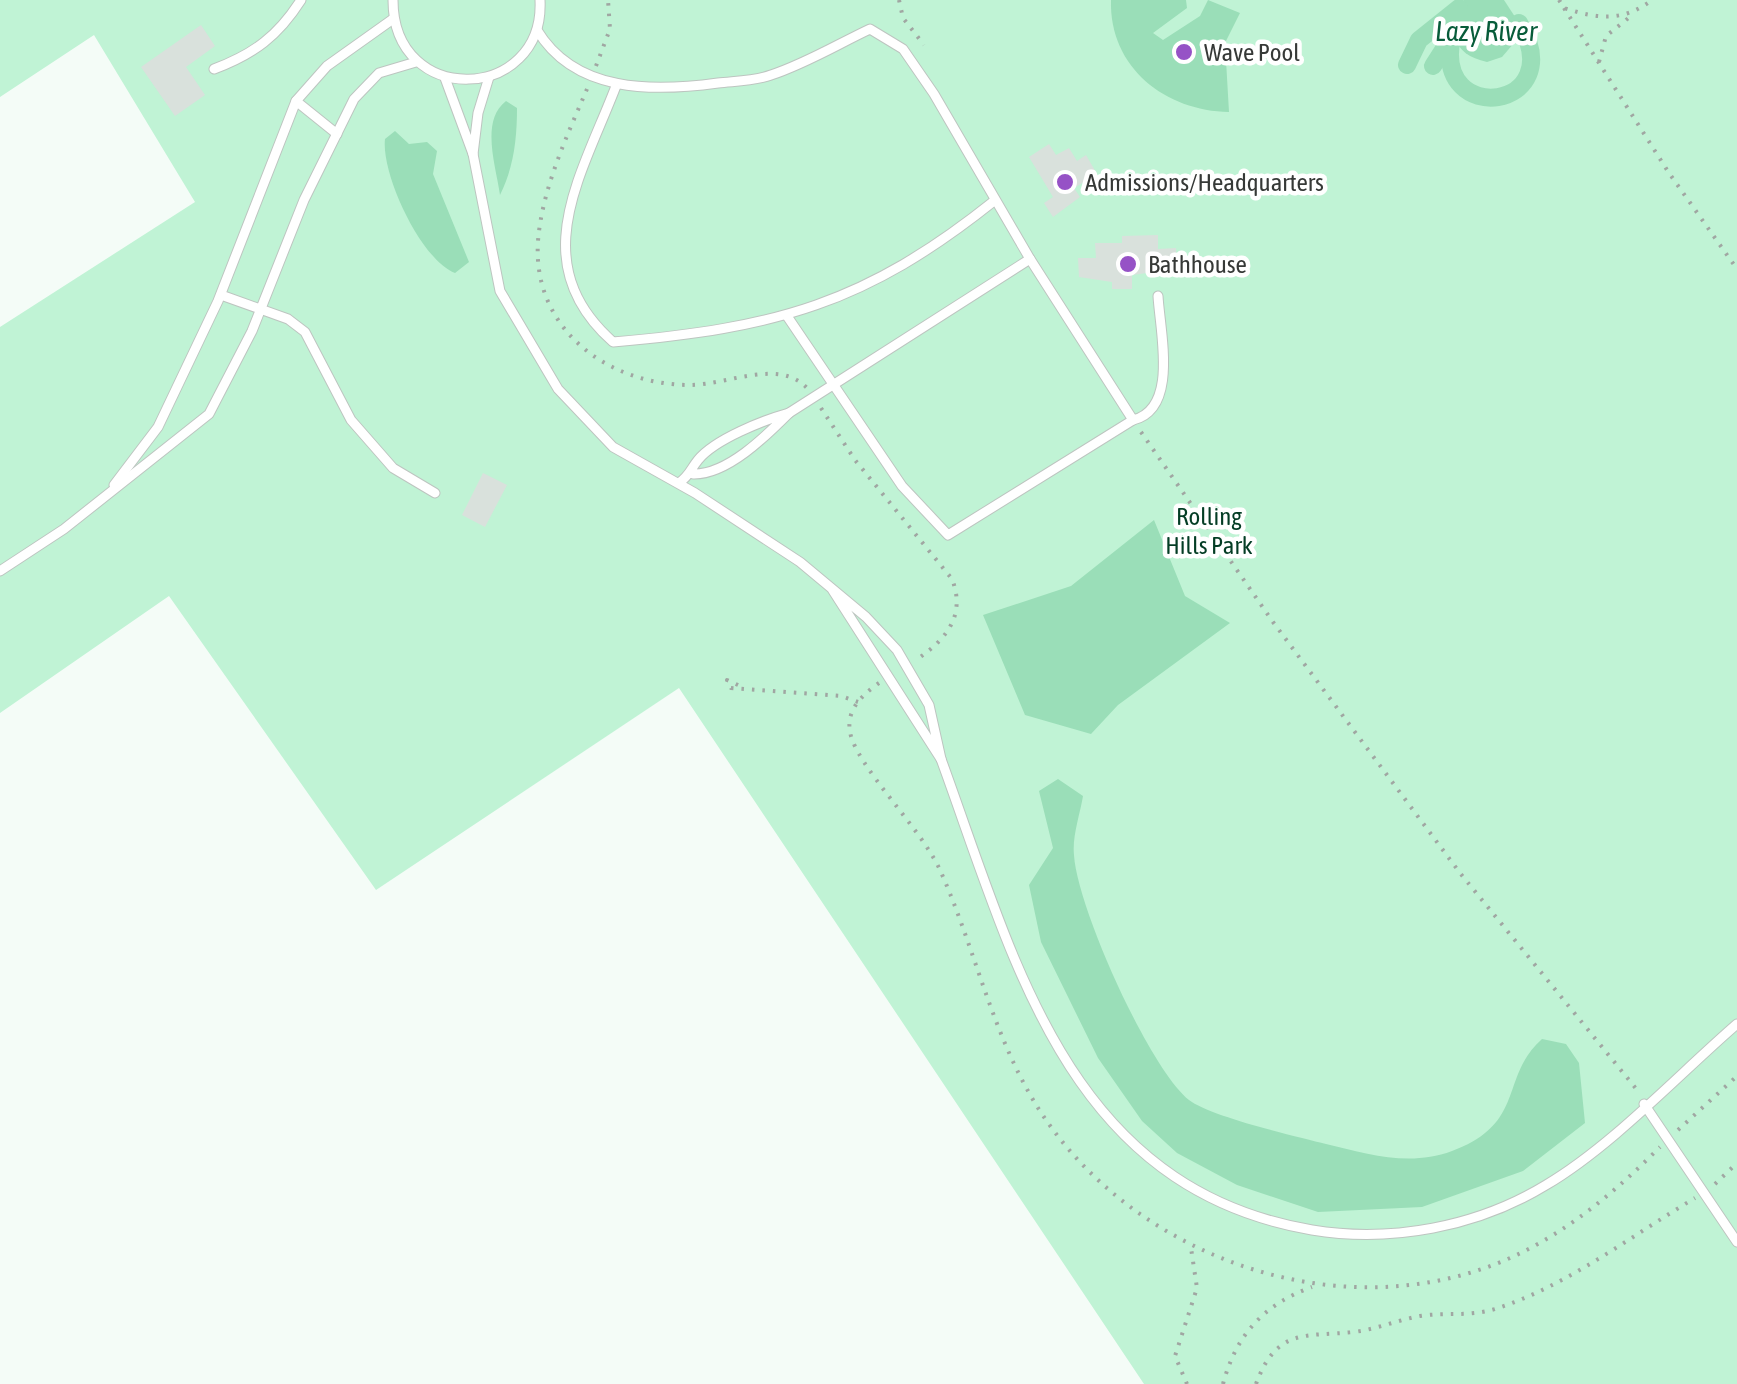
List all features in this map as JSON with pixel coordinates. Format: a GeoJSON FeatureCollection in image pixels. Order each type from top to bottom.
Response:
{"type":"FeatureCollection","features":[{"type":"Feature","properties":{"kind":"lane"},"geometry":{"type":"LineString","coordinates":[[214,69],[246,57],[281,32],[301,0]]}},
{"type":"Feature","properties":{"kind":"lane"},"geometry":{"type":"LineString","coordinates":[[392,0],[393,19],[401,42],[416,62],[445,78],[489,77],[510,66],[537,30],[540,0]]}},
{"type":"Feature","properties":{"kind":"lane"},"geometry":{"type":"LineString","coordinates":[[106,495],[158,427],[221,295],[296,101],[327,66],[393,19]]}},
{"type":"Feature","properties":{"kind":"lane"},"geometry":{"type":"LineString","coordinates":[[537,30],[547,46],[570,64],[616,86],[682,88],[770,76],[870,29],[903,49],[1132,420]]}},
{"type":"Feature","properties":{"kind":"lane"},"geometry":{"type":"LineString","coordinates":[[0,571],[64,530],[208,414],[354,99],[379,74],[416,62]]}},
{"type":"Feature","properties":{"kind":"lane"},"geometry":{"type":"LineString","coordinates":[[474,154],[478,113],[489,77]]}},
{"type":"Feature","properties":{"kind":"lane"},"geometry":{"type":"LineString","coordinates":[[445,78],[474,154],[500,291],[549,375],[613,447],[679,484],[800,562],[866,617],[908,665],[929,705],[941,759],[1006,935],[1057,1048],[1084,1092],[1150,1161],[1186,1185],[1258,1220],[1343,1235],[1383,1235],[1465,1221],[1546,1186],[1580,1163],[1737,1024]]}},
{"type":"Feature","properties":{"kind":"lane"},"geometry":{"type":"LineString","coordinates":[[616,86],[568,213],[563,239],[571,287],[584,312],[613,342],[710,334],[787,316],[858,290],[932,251],[994,200]]}},
{"type":"Feature","properties":{"kind":"lane"},"geometry":{"type":"LineString","coordinates":[[296,101],[337,134]]}},
{"type":"Feature","properties":{"kind":"lane"},"geometry":{"type":"LineString","coordinates":[[679,484],[693,474],[698,460],[754,424],[789,412],[1030,259]]}},
{"type":"Feature","properties":{"kind":"lane"},"geometry":{"type":"LineString","coordinates":[[221,295],[288,319],[305,332],[351,420],[394,468],[435,494]]}},
{"type":"Feature","properties":{"kind":"lane"},"geometry":{"type":"LineString","coordinates":[[787,316],[902,486],[948,535],[1132,420],[1151,412],[1161,394],[1158,296]]}},
{"type":"Feature","properties":{"kind":"lane"},"geometry":{"type":"LineString","coordinates":[[693,474],[707,474],[764,438],[789,412]]}},
{"type":"Feature","properties":{"kind":"lane"},"geometry":{"type":"LineString","coordinates":[[832,589],[941,759]]}},
{"type":"Feature","properties":{"kind":"lane"},"geometry":{"type":"LineString","coordinates":[[1644,1104],[1737,1242]]}},
{"type":"Feature","properties":{"kind":"path"},"geometry":{"type":"LineString","coordinates":[[898,0],[903,18],[924,45]]}},
{"type":"Feature","properties":{"kind":"path"},"geometry":{"type":"LineString","coordinates":[[1559,0],[1737,269]]}},
{"type":"Feature","properties":{"kind":"path"},"geometry":{"type":"LineString","coordinates":[[1599,62],[1610,29],[1652,0]]}},
{"type":"Feature","properties":{"kind":"path"},"geometry":{"type":"LineString","coordinates":[[1564,8],[1616,19],[1634,13]]}},
{"type":"Feature","properties":{"kind":"path"},"geometry":{"type":"LineString","coordinates":[[1132,420],[1460,874],[1636,1088],[1644,1104]]}},
{"type":"Feature","properties":{"kind":"path"},"geometry":{"type":"LineString","coordinates":[[738,686],[858,702]]}},
{"type":"Feature","properties":{"kind":"path"},"geometry":{"type":"LineString","coordinates":[[1256,1384],[1268,1360],[1298,1336],[1383,1327],[1422,1316],[1460,1318],[1496,1309],[1553,1283],[1706,1192],[1737,1164]]}},
{"type":"Feature","properties":{"kind":"path"},"geometry":{"type":"LineString","coordinates":[[1188,1384],[1175,1356],[1197,1288],[1191,1248]]}},
{"type":"Feature","properties":{"kind":"path"},"geometry":{"type":"LineString","coordinates":[[1223,1384],[1235,1348],[1259,1316],[1286,1296],[1312,1287]]}},
{"type":"Feature","properties":{"kind":"green space","name":"Rolling Hills Park"},"geometry":{"type":"Polygon","coordinates":[[[0,0],[1737,0],[1737,1384],[1144,1384],[679,688],[376,890],[169,596],[0,713],[0,327],[195,202],[94,35],[0,97],[0,0]]]}},
{"type":"Feature","properties":{"kind":"water","name":"Wave Pool"},"geometry":{"type":"Polygon","coordinates":[[[1111,0],[1186,0],[1187,8],[1153,33],[1163,40],[1200,16],[1208,0],[1240,13],[1225,43],[1229,112],[1184,104],[1146,81],[1120,46],[1111,0]]]}},
{"type":"Feature","properties":{"kind":"water","name":"Lazy River"},"geometry":{"type":"Polygon","coordinates":[[[1464,0],[1504,0],[1519,23],[1520,36],[1502,57],[1487,62],[1459,47],[1455,21],[1464,0]]]}},
{"type":"Feature","properties":{"kind":"water"},"geometry":{"type":"Polygon","coordinates":[[[506,101],[517,108],[516,130],[512,163],[500,195],[492,132],[498,110],[506,101]]]}},
{"type":"Feature","properties":{"kind":"water"},"geometry":{"type":"Polygon","coordinates":[[[395,131],[409,144],[427,142],[437,151],[433,174],[469,262],[455,273],[429,252],[396,193],[385,154],[385,139],[395,131]]]}},
{"type":"Feature","properties":{"kind":"water"},"geometry":{"type":"Polygon","coordinates":[[[1154,520],[1185,596],[1230,623],[1118,705],[1091,734],[1025,715],[983,615],[1071,586],[1154,520]]]}},
{"type":"Feature","properties":{"kind":"water"},"geometry":{"type":"Polygon","coordinates":[[[1058,779],[1083,796],[1074,855],[1101,947],[1155,1056],[1189,1100],[1233,1119],[1357,1152],[1404,1158],[1436,1156],[1476,1140],[1492,1127],[1509,1099],[1520,1069],[1542,1039],[1566,1044],[1579,1063],[1585,1123],[1523,1171],[1422,1207],[1318,1212],[1237,1185],[1177,1153],[1142,1121],[1098,1058],[1041,942],[1029,885],[1053,848],[1039,791],[1058,779]]]}},
{"type":"Feature","properties":{"kind":"building"},"geometry":{"type":"Polygon","coordinates":[[[201,25],[215,46],[186,67],[205,95],[175,116],[141,67],[201,25]]]}},
{"type":"Feature","properties":{"kind":"building","name":"Admissions/Headquarters"},"geometry":{"type":"Polygon","coordinates":[[[1049,144],[1056,155],[1069,148],[1077,161],[1086,155],[1097,174],[1074,188],[1080,197],[1053,217],[1044,203],[1053,197],[1029,157],[1049,144]]]}},
{"type":"Feature","properties":{"kind":"building","name":"Bathhouse"},"geometry":{"type":"Polygon","coordinates":[[[1158,235],[1158,249],[1176,248],[1177,269],[1132,275],[1132,289],[1112,289],[1112,282],[1079,277],[1078,258],[1096,258],[1095,243],[1122,243],[1122,236],[1158,235]]]}},
{"type":"Feature","properties":{"kind":"building"},"geometry":{"type":"Polygon","coordinates":[[[483,473],[507,485],[485,527],[462,515],[483,473]]]}},
{"type":"Feature","properties":{"kind":"waterway"},"geometry":{"type":"LineString","coordinates":[[1407,65],[1419,40],[1459,8]]}},
{"type":"Feature","properties":{"kind":"waterway"},"geometry":{"type":"LineString","coordinates":[[1452,37],[1451,66],[1461,86],[1478,96],[1498,97],[1516,90],[1528,75],[1531,52],[1519,23]]}},
{"type":"Feature","properties":{"kind":"waterway"},"geometry":{"type":"LineString","coordinates":[[1433,66],[1449,41]]}},
{"type":"Feature","properties":{"kind":"place","name":"Wave Pool"},"geometry":{"type":"Point","coordinates":[1184,52]}},
{"type":"Feature","properties":{"kind":"place","name":"Admissions/Headquarters"},"geometry":{"type":"Point","coordinates":[1065,182]}},
{"type":"Feature","properties":{"kind":"place","name":"Bathhouse"},"geometry":{"type":"Point","coordinates":[1128,264]}}]}
